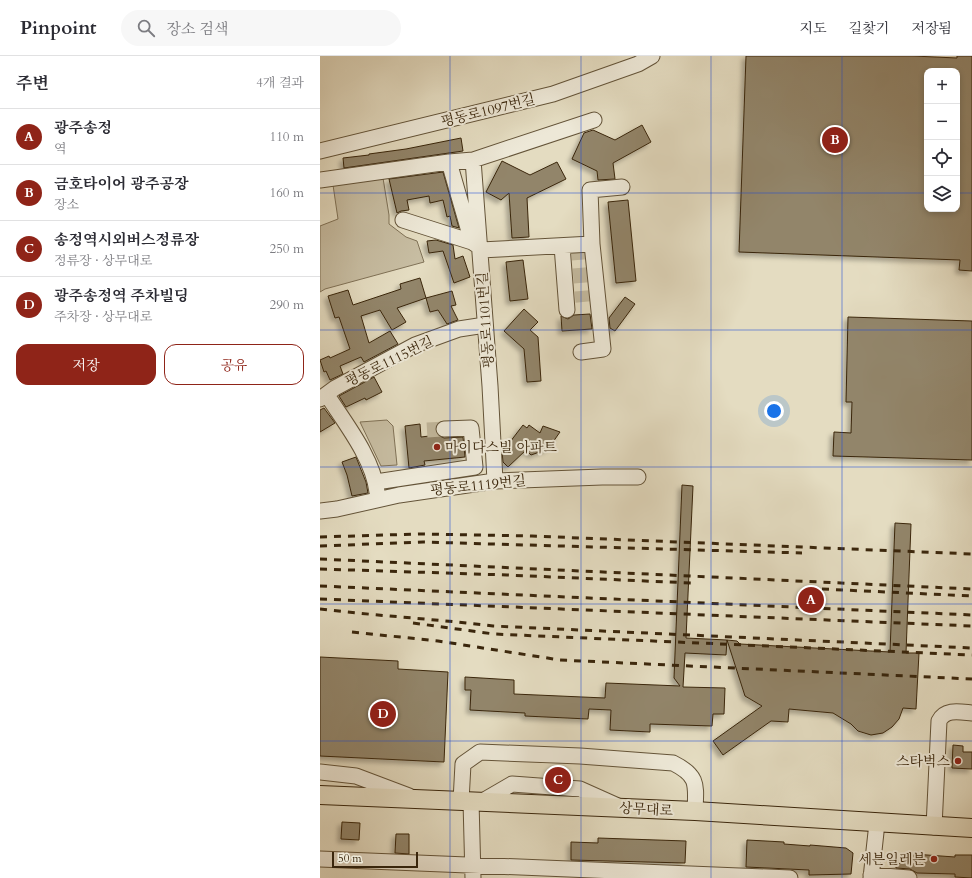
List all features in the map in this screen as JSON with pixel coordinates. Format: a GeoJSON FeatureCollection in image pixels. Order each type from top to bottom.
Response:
{"type":"FeatureCollection","features":[{"type":"Feature","properties":{"kind":"main road","name":"상무대로"},"geometry":{"type":"LineString","coordinates":[[320,795],[695,811],[934,827],[972,828]]}},
{"type":"Feature","properties":{"kind":"street","name":"평동로1097번길"},"geometry":{"type":"LineString","coordinates":[[320,151],[553,94],[638,64],[652,56]]}},
{"type":"Feature","properties":{"kind":"street"},"geometry":{"type":"LineString","coordinates":[[320,180],[473,160],[594,120]]}},
{"type":"Feature","properties":{"kind":"street","name":"평동로1101번길"},"geometry":{"type":"LineString","coordinates":[[473,160],[478,247],[490,386],[495,481]]}},
{"type":"Feature","properties":{"kind":"street"},"geometry":{"type":"LineString","coordinates":[[449,162],[478,247]]}},
{"type":"Feature","properties":{"kind":"street"},"geometry":{"type":"LineString","coordinates":[[581,352],[603,350],[592,244],[590,190],[622,187]]}},
{"type":"Feature","properties":{"kind":"street"},"geometry":{"type":"LineString","coordinates":[[403,220],[478,247],[562,246],[592,244]]}},
{"type":"Feature","properties":{"kind":"street"},"geometry":{"type":"LineString","coordinates":[[562,246],[567,310]]}},
{"type":"Feature","properties":{"kind":"street","name":"평동로1115번길"},"geometry":{"type":"LineString","coordinates":[[323,397],[335,388],[415,345],[459,329],[485,325]]}},
{"type":"Feature","properties":{"kind":"street"},"geometry":{"type":"LineString","coordinates":[[323,397],[359,446],[376,482],[378,500]]}},
{"type":"Feature","properties":{"kind":"street"},"geometry":{"type":"LineString","coordinates":[[444,429],[471,428],[477,484]]}},
{"type":"Feature","properties":{"kind":"street"},"geometry":{"type":"LineString","coordinates":[[376,482],[475,467]]}},
{"type":"Feature","properties":{"kind":"street","name":"평동로1119번길"},"geometry":{"type":"LineString","coordinates":[[320,511],[337,509],[399,495],[495,481],[602,477],[638,478]]}},
{"type":"Feature","properties":{"kind":"street"},"geometry":{"type":"LineString","coordinates":[[934,827],[939,721],[944,714],[948,712],[972,713]]}},
{"type":"Feature","properties":{"kind":"street"},"geometry":{"type":"LineString","coordinates":[[473,872],[471,801],[463,764],[480,752],[673,762],[691,774],[696,790],[695,811]]}},
{"type":"Feature","properties":{"kind":"street"},"geometry":{"type":"LineString","coordinates":[[320,772],[356,776],[416,799]]}},
{"type":"Feature","properties":{"kind":"street"},"geometry":{"type":"LineString","coordinates":[[877,823],[871,876],[909,878]]}},
{"type":"Feature","properties":{"kind":"street"},"geometry":{"type":"LineString","coordinates":[[320,859],[473,872],[790,878]]}},
{"type":"Feature","properties":{"kind":"shaded area"},"geometry":{"type":"Polygon","coordinates":[[[383,178],[389,224],[406,237],[417,241],[424,262],[325,289],[320,292],[320,226],[338,219],[333,185],[383,178]]]}},
{"type":"Feature","properties":{"kind":"shaded area"},"geometry":{"type":"Polygon","coordinates":[[[387,420],[393,426],[397,465],[381,466],[360,422],[387,420]]]}},
{"type":"Feature","properties":{"kind":"building"},"geometry":{"type":"Polygon","coordinates":[[[746,56],[913,56],[957,58],[957,56],[972,56],[972,271],[959,270],[960,260],[739,252],[746,56]]]}},
{"type":"Feature","properties":{"kind":"building"},"geometry":{"type":"Polygon","coordinates":[[[642,125],[651,142],[613,163],[615,179],[598,180],[597,171],[572,159],[584,133],[593,130],[615,140],[642,125]]]}},
{"type":"Feature","properties":{"kind":"building"},"geometry":{"type":"Polygon","coordinates":[[[461,138],[463,151],[344,168],[343,158],[406,149],[461,138]]]}},
{"type":"Feature","properties":{"kind":"building"},"geometry":{"type":"Polygon","coordinates":[[[502,161],[530,175],[557,162],[566,179],[527,198],[529,237],[512,238],[509,193],[501,200],[486,192],[502,161]]]}},
{"type":"Feature","properties":{"kind":"building"},"geometry":{"type":"Polygon","coordinates":[[[443,172],[459,228],[452,226],[450,216],[447,217],[443,200],[430,203],[429,196],[407,200],[409,210],[397,213],[389,179],[443,172]]]}},
{"type":"Feature","properties":{"kind":"building"},"geometry":{"type":"Polygon","coordinates":[[[628,200],[636,281],[616,283],[608,202],[628,200]]]}},
{"type":"Feature","properties":{"kind":"building"},"geometry":{"type":"Polygon","coordinates":[[[436,240],[453,245],[455,259],[463,256],[470,277],[454,283],[443,251],[429,253],[427,241],[436,240]]]}},
{"type":"Feature","properties":{"kind":"building"},"geometry":{"type":"Polygon","coordinates":[[[523,260],[528,299],[510,301],[506,262],[523,260]]]}},
{"type":"Feature","properties":{"kind":"building"},"geometry":{"type":"Polygon","coordinates":[[[420,278],[426,298],[397,308],[406,322],[392,330],[380,310],[361,316],[369,343],[390,331],[398,344],[364,362],[361,357],[340,366],[343,374],[330,380],[326,371],[324,372],[320,360],[329,356],[330,358],[350,349],[339,317],[335,318],[328,296],[348,290],[353,305],[401,289],[400,284],[420,278]]]}},
{"type":"Feature","properties":{"kind":"building"},"geometry":{"type":"Polygon","coordinates":[[[452,291],[456,305],[451,306],[458,320],[447,324],[438,310],[430,312],[426,298],[452,291]]]}},
{"type":"Feature","properties":{"kind":"building"},"geometry":{"type":"Polygon","coordinates":[[[625,297],[635,304],[615,331],[610,328],[609,318],[625,297]]]}},
{"type":"Feature","properties":{"kind":"building"},"geometry":{"type":"Polygon","coordinates":[[[524,309],[538,322],[530,330],[538,337],[541,381],[527,382],[524,349],[504,331],[524,309]]]}},
{"type":"Feature","properties":{"kind":"building"},"geometry":{"type":"Polygon","coordinates":[[[590,314],[592,329],[562,331],[561,316],[568,319],[574,315],[590,314]]]}},
{"type":"Feature","properties":{"kind":"building"},"geometry":{"type":"Polygon","coordinates":[[[848,317],[972,321],[972,460],[833,456],[834,432],[851,433],[852,402],[846,402],[848,317]]]}},
{"type":"Feature","properties":{"kind":"building"},"geometry":{"type":"Polygon","coordinates":[[[374,377],[382,392],[366,400],[365,398],[346,407],[339,396],[374,377]]]}},
{"type":"Feature","properties":{"kind":"building"},"geometry":{"type":"Polygon","coordinates":[[[324,408],[335,423],[320,432],[320,410],[324,408]]]}},
{"type":"Feature","properties":{"kind":"building","name":"마이다스빌 아파트"},"geometry":{"type":"Polygon","coordinates":[[[420,424],[421,437],[438,435],[444,438],[463,437],[465,457],[424,461],[425,465],[409,468],[405,426],[420,424]]]}},
{"type":"Feature","properties":{"kind":"building"},"geometry":{"type":"Polygon","coordinates":[[[523,425],[527,428],[529,425],[540,433],[543,426],[560,432],[548,449],[531,455],[526,450],[508,467],[503,462],[502,452],[512,443],[510,442],[523,425]]]}},
{"type":"Feature","properties":{"kind":"building"},"geometry":{"type":"Polygon","coordinates":[[[356,457],[366,482],[368,493],[352,496],[342,462],[356,457]]]}},
{"type":"Feature","properties":{"kind":"building"},"geometry":{"type":"Polygon","coordinates":[[[682,485],[693,486],[686,638],[727,640],[726,655],[685,653],[683,687],[725,688],[724,714],[713,714],[712,726],[650,724],[650,732],[610,730],[611,710],[589,709],[588,719],[525,716],[525,713],[470,710],[471,690],[465,690],[465,677],[514,680],[514,694],[605,698],[606,683],[680,686],[674,678],[682,485]]]}},
{"type":"Feature","properties":{"kind":"building"},"geometry":{"type":"Polygon","coordinates":[[[895,523],[911,524],[906,653],[919,653],[916,709],[903,708],[899,719],[892,727],[883,733],[871,735],[858,731],[851,724],[833,713],[789,709],[788,722],[771,721],[723,755],[713,741],[762,706],[745,696],[727,640],[737,641],[740,644],[890,652],[895,523]]]}},
{"type":"Feature","properties":{"kind":"building"},"geometry":{"type":"Polygon","coordinates":[[[320,657],[398,661],[398,669],[448,672],[444,762],[320,756],[320,657]]]}},
{"type":"Feature","properties":{"kind":"building"},"geometry":{"type":"Polygon","coordinates":[[[953,745],[963,746],[963,752],[972,752],[972,769],[952,768],[953,745]]]}},
{"type":"Feature","properties":{"kind":"building"},"geometry":{"type":"Polygon","coordinates":[[[342,822],[360,823],[359,840],[341,839],[342,822]]]}},
{"type":"Feature","properties":{"kind":"building"},"geometry":{"type":"Polygon","coordinates":[[[396,834],[409,834],[409,854],[395,853],[396,834]]]}},
{"type":"Feature","properties":{"kind":"building"},"geometry":{"type":"Polygon","coordinates":[[[598,838],[686,841],[685,863],[571,860],[571,842],[598,843],[598,838]]]}},
{"type":"Feature","properties":{"kind":"building"},"geometry":{"type":"Polygon","coordinates":[[[747,840],[846,848],[853,853],[851,874],[809,875],[809,870],[746,867],[747,840]]]}},
{"type":"Feature","properties":{"kind":"building"},"geometry":{"type":"Polygon","coordinates":[[[913,854],[955,857],[955,855],[972,855],[972,878],[955,877],[955,874],[917,873],[910,869],[896,868],[896,866],[913,854]]]}},
{"type":"Feature","properties":{"kind":"tunnel"},"geometry":{"type":"LineString","coordinates":[[578,245],[583,302]]}},
{"type":"Feature","properties":{"kind":"tunnel"},"geometry":{"type":"LineString","coordinates":[[427,430],[444,429]]}},
{"type":"Feature","properties":{"kind":"railway"},"geometry":{"type":"LineString","coordinates":[[320,537],[418,534],[532,536],[972,554]]}},
{"type":"Feature","properties":{"kind":"railway"},"geometry":{"type":"LineString","coordinates":[[320,546],[423,542],[802,553]]}},
{"type":"Feature","properties":{"kind":"railway"},"geometry":{"type":"LineString","coordinates":[[320,559],[972,589]]}},
{"type":"Feature","properties":{"kind":"railway"},"geometry":{"type":"LineString","coordinates":[[320,569],[692,583]]}},
{"type":"Feature","properties":{"kind":"railway"},"geometry":{"type":"LineString","coordinates":[[320,586],[972,615]]}},
{"type":"Feature","properties":{"kind":"railway"},"geometry":{"type":"LineString","coordinates":[[822,589],[972,596]]}},
{"type":"Feature","properties":{"kind":"railway"},"geometry":{"type":"LineString","coordinates":[[320,599],[972,626]]}},
{"type":"Feature","properties":{"kind":"railway"},"geometry":{"type":"LineString","coordinates":[[320,609],[493,626],[972,648]]}},
{"type":"Feature","properties":{"kind":"railway"},"geometry":{"type":"LineString","coordinates":[[413,623],[494,634],[972,655]]}},
{"type":"Feature","properties":{"kind":"railway"},"geometry":{"type":"LineString","coordinates":[[352,632],[438,641],[560,660],[972,679]]}},
{"type":"Feature","properties":{"kind":"place","name":"금호타이어 광주공장"},"geometry":{"type":"Point","coordinates":[835,140]}},
{"type":"Feature","properties":{"kind":"place","name":"마이다스빌 아파트"},"geometry":{"type":"Point","coordinates":[437,447]}},
{"type":"Feature","properties":{"kind":"place","name":"광주송정"},"geometry":{"type":"Point","coordinates":[811,600]}},
{"type":"Feature","properties":{"kind":"place","name":"광주송정역 주차빌딩"},"geometry":{"type":"Point","coordinates":[383,714]}},
{"type":"Feature","properties":{"kind":"place","name":"스타벅스"},"geometry":{"type":"Point","coordinates":[958,761]}},
{"type":"Feature","properties":{"kind":"place","name":"송정역시외버스정류장"},"geometry":{"type":"Point","coordinates":[558,780]}},
{"type":"Feature","properties":{"kind":"place","name":"세븐일레븐"},"geometry":{"type":"Point","coordinates":[934,859]}}]}
